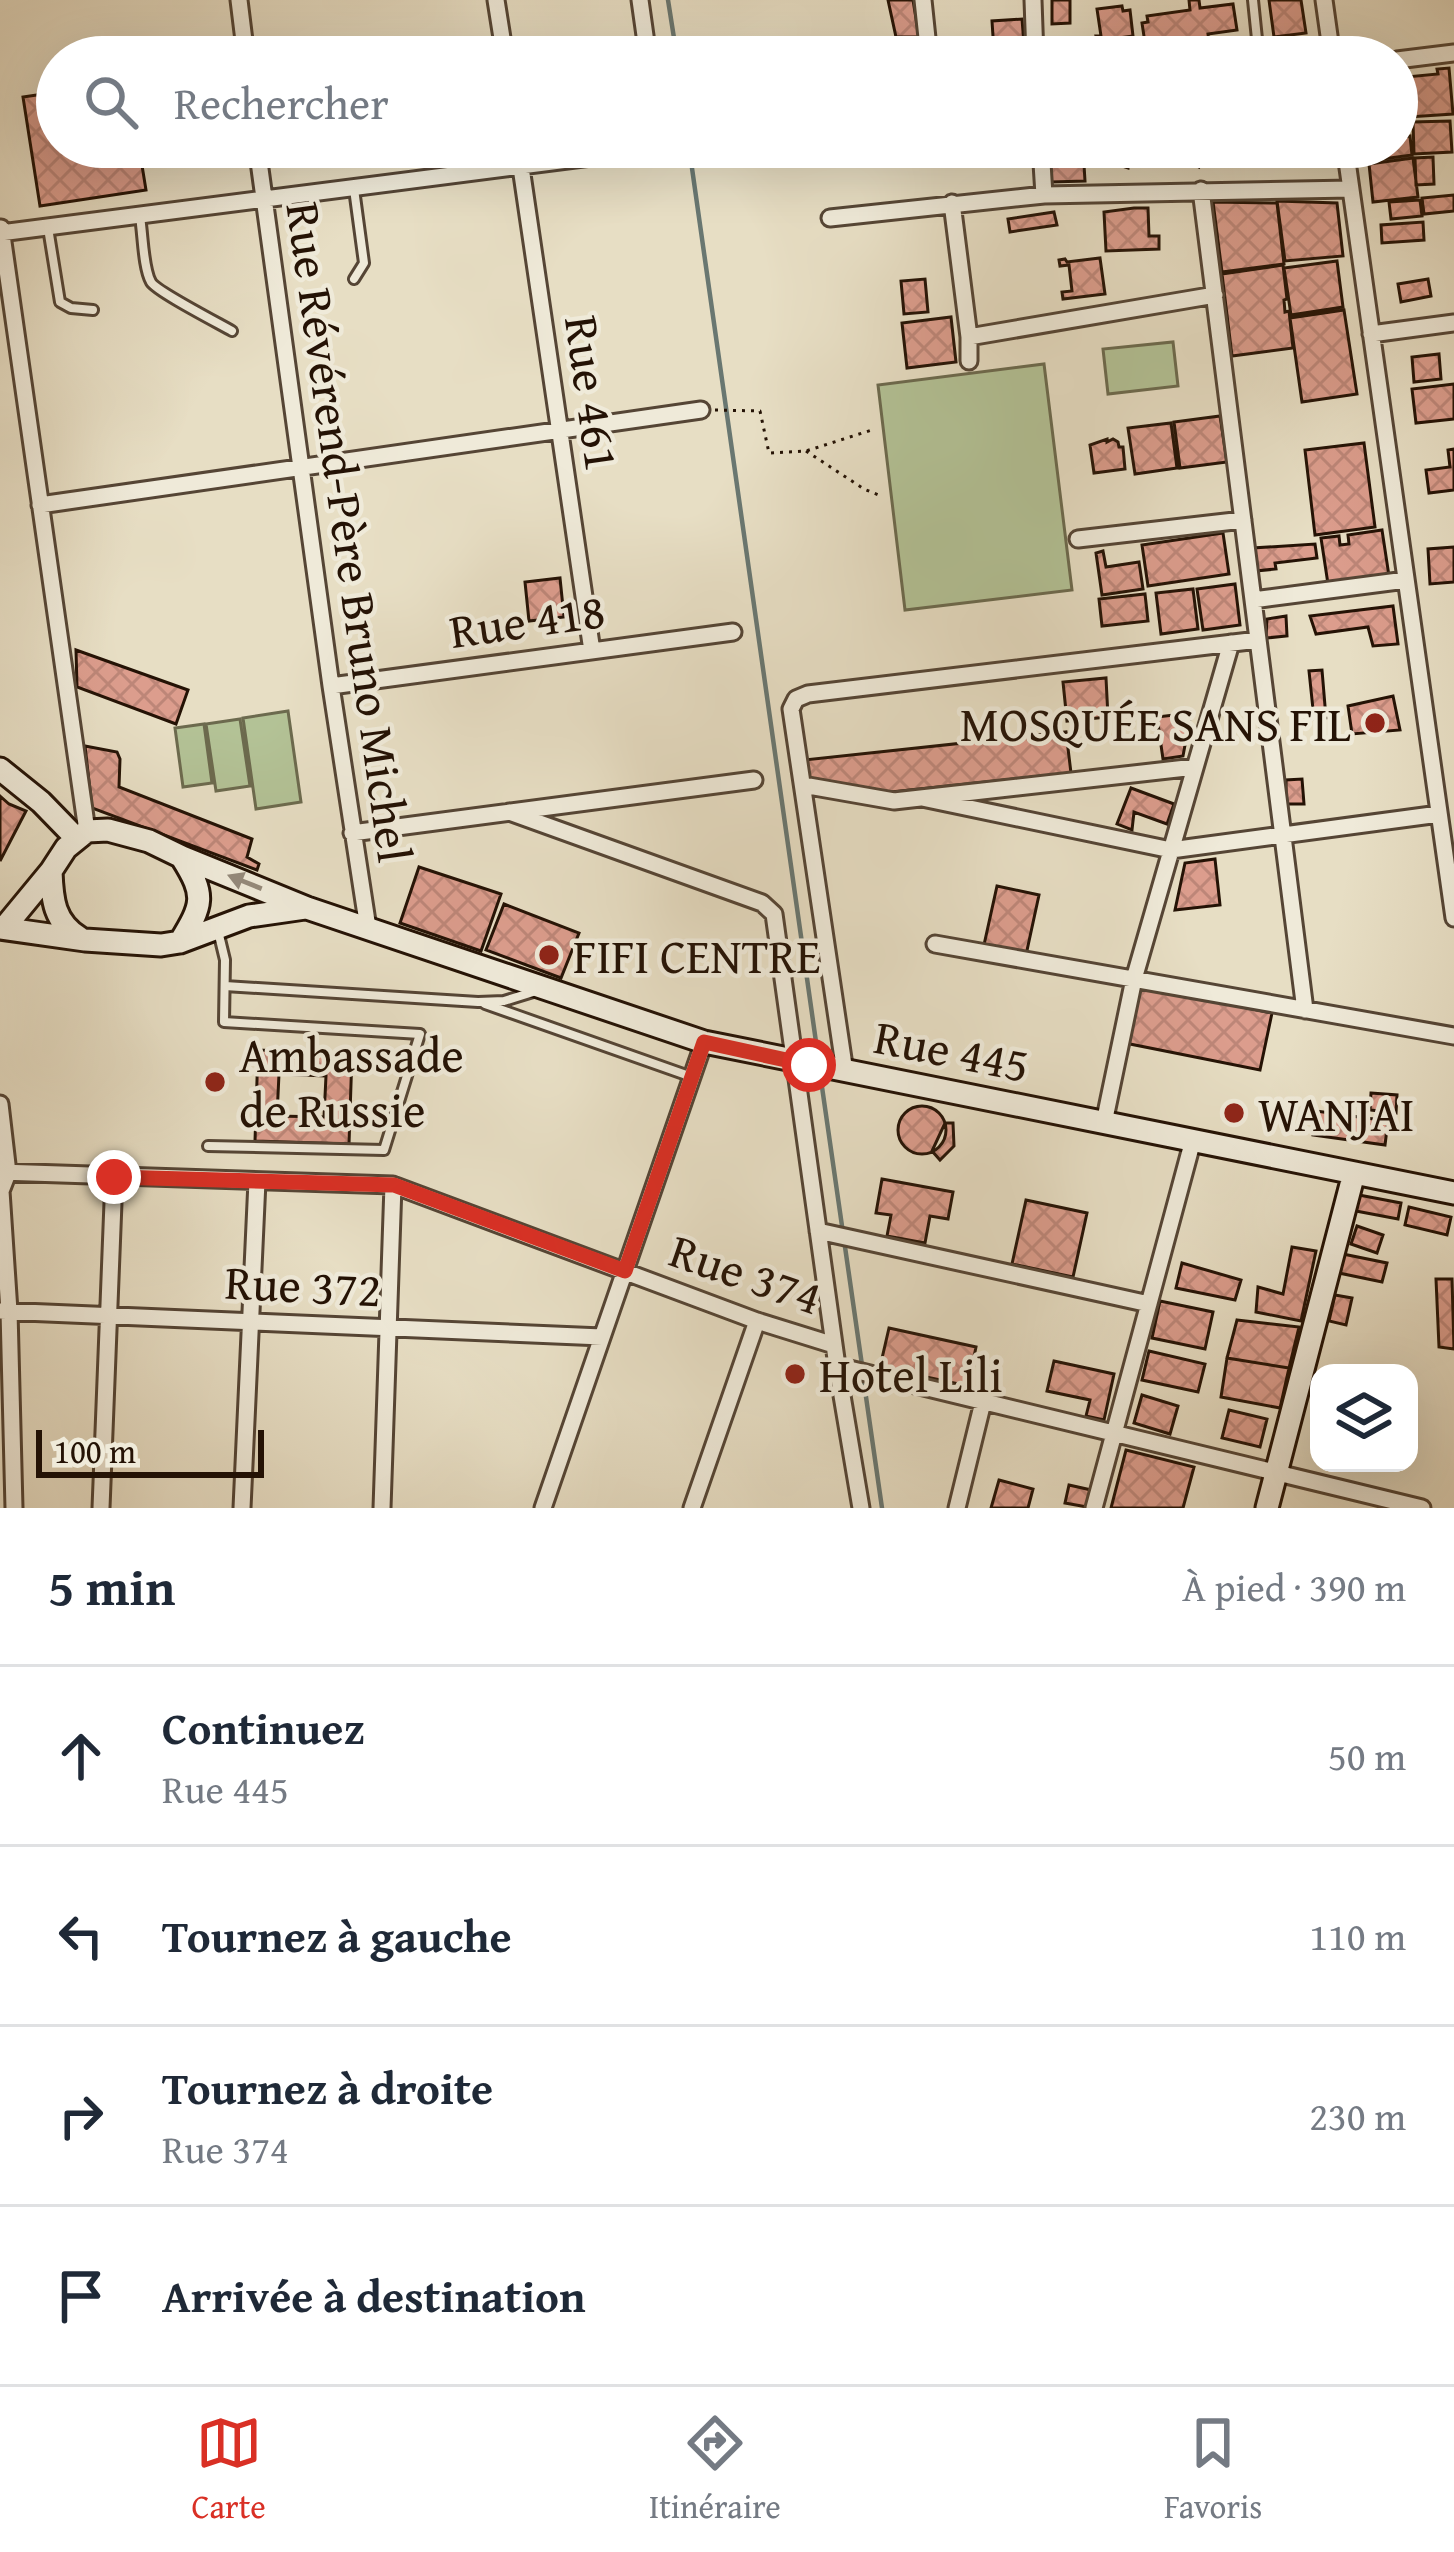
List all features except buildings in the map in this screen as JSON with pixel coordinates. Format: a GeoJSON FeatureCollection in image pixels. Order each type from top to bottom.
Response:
{"type":"FeatureCollection","features":[{"type":"Feature","properties":{"kind":"street"},"geometry":{"type":"LineString","coordinates":[[239,0],[243,36]]}},
{"type":"Feature","properties":{"kind":"street"},"geometry":{"type":"LineString","coordinates":[[496,0],[502,36]]}},
{"type":"Feature","properties":{"kind":"street"},"geometry":{"type":"LineString","coordinates":[[640,0],[645,36]]}},
{"type":"Feature","properties":{"kind":"street"},"geometry":{"type":"LineString","coordinates":[[922,0],[926,36]]}},
{"type":"Feature","properties":{"kind":"street"},"geometry":{"type":"LineString","coordinates":[[1033,0],[1034,36]]}},
{"type":"Feature","properties":{"kind":"street"},"geometry":{"type":"LineString","coordinates":[[1324,0],[1329,36]]}},
{"type":"Feature","properties":{"kind":"street"},"geometry":{"type":"LineString","coordinates":[[1418,57],[1454,53]]}},
{"type":"Feature","properties":{"kind":"street","name":"Rue Révérend-Père Bruno Michel"},"geometry":{"type":"LineString","coordinates":[[259,168],[368,928]]}},
{"type":"Feature","properties":{"kind":"street"},"geometry":{"type":"LineString","coordinates":[[1,233],[506,168]]}},
{"type":"Feature","properties":{"kind":"street","name":"Rue 461"},"geometry":{"type":"LineString","coordinates":[[521,168],[592,651]]}},
{"type":"Feature","properties":{"kind":"street"},"geometry":{"type":"LineString","coordinates":[[1042,168],[1044,195]]}},
{"type":"Feature","properties":{"kind":"street"},"geometry":{"type":"LineString","coordinates":[[1348,168],[1454,917]]}},
{"type":"Feature","properties":{"kind":"street"},"geometry":{"type":"LineString","coordinates":[[830,218],[1044,195],[1351,189]]}},
{"type":"Feature","properties":{"kind":"street"},"geometry":{"type":"LineString","coordinates":[[1201,190],[1305,1010]]}},
{"type":"Feature","properties":{"kind":"street"},"geometry":{"type":"LineString","coordinates":[[952,203],[969,362]]}},
{"type":"Feature","properties":{"kind":"street"},"geometry":{"type":"LineString","coordinates":[[0,223],[82,835]]}},
{"type":"Feature","properties":{"kind":"street"},"geometry":{"type":"LineString","coordinates":[[969,337],[1214,295]]}},
{"type":"Feature","properties":{"kind":"street"},"geometry":{"type":"LineString","coordinates":[[1371,334],[1454,323]]}},
{"type":"Feature","properties":{"kind":"street"},"geometry":{"type":"LineString","coordinates":[[40,505],[701,410]]}},
{"type":"Feature","properties":{"kind":"street"},"geometry":{"type":"LineString","coordinates":[[1078,539],[1243,520]]}},
{"type":"Feature","properties":{"kind":"street"},"geometry":{"type":"LineString","coordinates":[[1253,600],[1406,580]]}},
{"type":"Feature","properties":{"kind":"street","name":"Rue 418"},"geometry":{"type":"LineString","coordinates":[[331,686],[733,632]]}},
{"type":"Feature","properties":{"kind":"street"},"geometry":{"type":"LineString","coordinates":[[842,1071],[791,709],[796,700],[808,694],[1258,640]]}},
{"type":"Feature","properties":{"kind":"street"},"geometry":{"type":"LineString","coordinates":[[1104,1123],[1134,979],[1231,643]]}},
{"type":"Feature","properties":{"kind":"street"},"geometry":{"type":"LineString","coordinates":[[802,784],[894,801],[1195,767]]}},
{"type":"Feature","properties":{"kind":"street"},"geometry":{"type":"LineString","coordinates":[[0,769],[82,835]]}},
{"type":"Feature","properties":{"kind":"street"},"geometry":{"type":"LineString","coordinates":[[352,833],[754,780]]}},
{"type":"Feature","properties":{"kind":"street"},"geometry":{"type":"LineString","coordinates":[[922,798],[1171,850],[1439,814]]}},
{"type":"Feature","properties":{"kind":"street"},"geometry":{"type":"LineString","coordinates":[[509,812],[762,904],[774,914],[802,1064],[818,1231],[861,1508]]}},
{"type":"Feature","properties":{"kind":"street"},"geometry":{"type":"LineString","coordinates":[[2,928],[66,848],[82,835],[108,830],[149,841],[182,857],[198,883],[199,904],[180,942]]}},
{"type":"Feature","properties":{"kind":"street","name":"Rue 445"},"geometry":{"type":"LineString","coordinates":[[182,857],[307,908],[704,1042],[1454,1193]]}},
{"type":"Feature","properties":{"kind":"street"},"geometry":{"type":"LineString","coordinates":[[51,871],[56,913],[71,932],[85,940]]}},
{"type":"Feature","properties":{"kind":"street"},"geometry":{"type":"LineString","coordinates":[[2,928],[161,945],[249,916],[307,908]]}},
{"type":"Feature","properties":{"kind":"street"},"geometry":{"type":"LineString","coordinates":[[935,944],[1454,1036]]}},
{"type":"Feature","properties":{"kind":"street"},"geometry":{"type":"LineString","coordinates":[[543,1508],[704,1042]]}},
{"type":"Feature","properties":{"kind":"street"},"geometry":{"type":"LineString","coordinates":[[0,1104],[14,1508]]}},
{"type":"Feature","properties":{"kind":"street"},"geometry":{"type":"LineString","coordinates":[[1094,1508],[1193,1140]]}},
{"type":"Feature","properties":{"kind":"street","name":"Rue 374"},"geometry":{"type":"LineString","coordinates":[[4,1173],[394,1185],[757,1321],[834,1345]]}},
{"type":"Feature","properties":{"kind":"street"},"geometry":{"type":"LineString","coordinates":[[1267,1508],[1354,1173]]}},
{"type":"Feature","properties":{"kind":"street"},"geometry":{"type":"LineString","coordinates":[[101,1508],[114,1177]]}},
{"type":"Feature","properties":{"kind":"street"},"geometry":{"type":"LineString","coordinates":[[242,1508],[256,1181]]}},
{"type":"Feature","properties":{"kind":"street"},"geometry":{"type":"LineString","coordinates":[[382,1508],[394,1185]]}},
{"type":"Feature","properties":{"kind":"street"},"geometry":{"type":"LineString","coordinates":[[818,1231],[1149,1304]]}},
{"type":"Feature","properties":{"kind":"street","name":"Rue 372"},"geometry":{"type":"LineString","coordinates":[[4,1311],[602,1337]]}},
{"type":"Feature","properties":{"kind":"street"},"geometry":{"type":"LineString","coordinates":[[692,1508],[757,1321]]}},
{"type":"Feature","properties":{"kind":"street"},"geometry":{"type":"LineString","coordinates":[[837,1366],[1388,1504],[1422,1508]]}},
{"type":"Feature","properties":{"kind":"street"},"geometry":{"type":"LineString","coordinates":[[956,1508],[983,1402]]}},
{"type":"Feature","properties":{"kind":"lane"},"geometry":{"type":"LineString","coordinates":[[1253,0],[1257,36]]}},
{"type":"Feature","properties":{"kind":"lane"},"geometry":{"type":"LineString","coordinates":[[354,188],[364,263],[354,279]]}},
{"type":"Feature","properties":{"kind":"lane"},"geometry":{"type":"LineString","coordinates":[[140,215],[149,280],[160,293],[232,331]]}},
{"type":"Feature","properties":{"kind":"lane"},"geometry":{"type":"LineString","coordinates":[[48,227],[61,302],[93,310]]}},
{"type":"Feature","properties":{"kind":"lane"},"geometry":{"type":"LineString","coordinates":[[208,1146],[384,1150],[420,1034],[224,1022],[225,960],[218,928]]}},
{"type":"Feature","properties":{"kind":"lane"},"geometry":{"type":"LineString","coordinates":[[225,986],[478,1002],[544,988]]}},
{"type":"Feature","properties":{"kind":"lane"},"geometry":{"type":"LineString","coordinates":[[478,1002],[692,1077]]}},
{"type":"Feature","properties":{"kind":"path"},"geometry":{"type":"LineString","coordinates":[[701,410],[760,411],[769,453],[806,451],[875,429]]}},
{"type":"Feature","properties":{"kind":"path"},"geometry":{"type":"LineString","coordinates":[[806,451],[881,496]]}},
{"type":"Feature","properties":{"kind":"green space"},"geometry":{"type":"Polygon","coordinates":[[[1173,342],[1178,386],[1108,394],[1103,349],[1173,342]]]}},
{"type":"Feature","properties":{"kind":"green space"},"geometry":{"type":"Polygon","coordinates":[[[1044,364],[1072,590],[905,610],[878,385],[1044,364]]]}},
{"type":"Feature","properties":{"kind":"green space"},"geometry":{"type":"Polygon","coordinates":[[[288,711],[301,802],[256,809],[243,718],[288,711]]]}},
{"type":"Feature","properties":{"kind":"green space"},"geometry":{"type":"Polygon","coordinates":[[[240,719],[250,786],[216,791],[206,724],[240,719]]]}},
{"type":"Feature","properties":{"kind":"green space"},"geometry":{"type":"Polygon","coordinates":[[[204,724],[212,783],[183,787],[175,728],[204,724]]]}},
{"type":"Feature","properties":{"kind":"waterway"},"geometry":{"type":"LineString","coordinates":[[668,0],[674,36]]}},
{"type":"Feature","properties":{"kind":"waterway"},"geometry":{"type":"LineString","coordinates":[[692,168],[818,1056]]}},
{"type":"Feature","properties":{"kind":"waterway"},"geometry":{"type":"LineString","coordinates":[[820,1073],[862,1365]]}},
{"type":"Feature","properties":{"kind":"waterway"},"geometry":{"type":"LineString","coordinates":[[863,1376],[882,1508]]}},
{"type":"Feature","properties":{"kind":"place","name":"MOSQUÉE SANS FIL"},"geometry":{"type":"Point","coordinates":[1375,723]}},
{"type":"Feature","properties":{"kind":"place","name":"FIFI CENTRE"},"geometry":{"type":"Point","coordinates":[549,955]}},
{"type":"Feature","properties":{"kind":"place","name":"Ambassade de Russie"},"geometry":{"type":"Point","coordinates":[215,1082]}},
{"type":"Feature","properties":{"kind":"place","name":"WANJAI"},"geometry":{"type":"Point","coordinates":[1234,1113]}},
{"type":"Feature","properties":{"kind":"place","name":"Hotel Lili"},"geometry":{"type":"Point","coordinates":[795,1374]}},
{"type":"Feature","properties":{"kind":"route"},"geometry":{"type":"LineString","coordinates":[[114,1177],[394,1185],[625,1271],[704,1042],[809,1065]]}}]}
